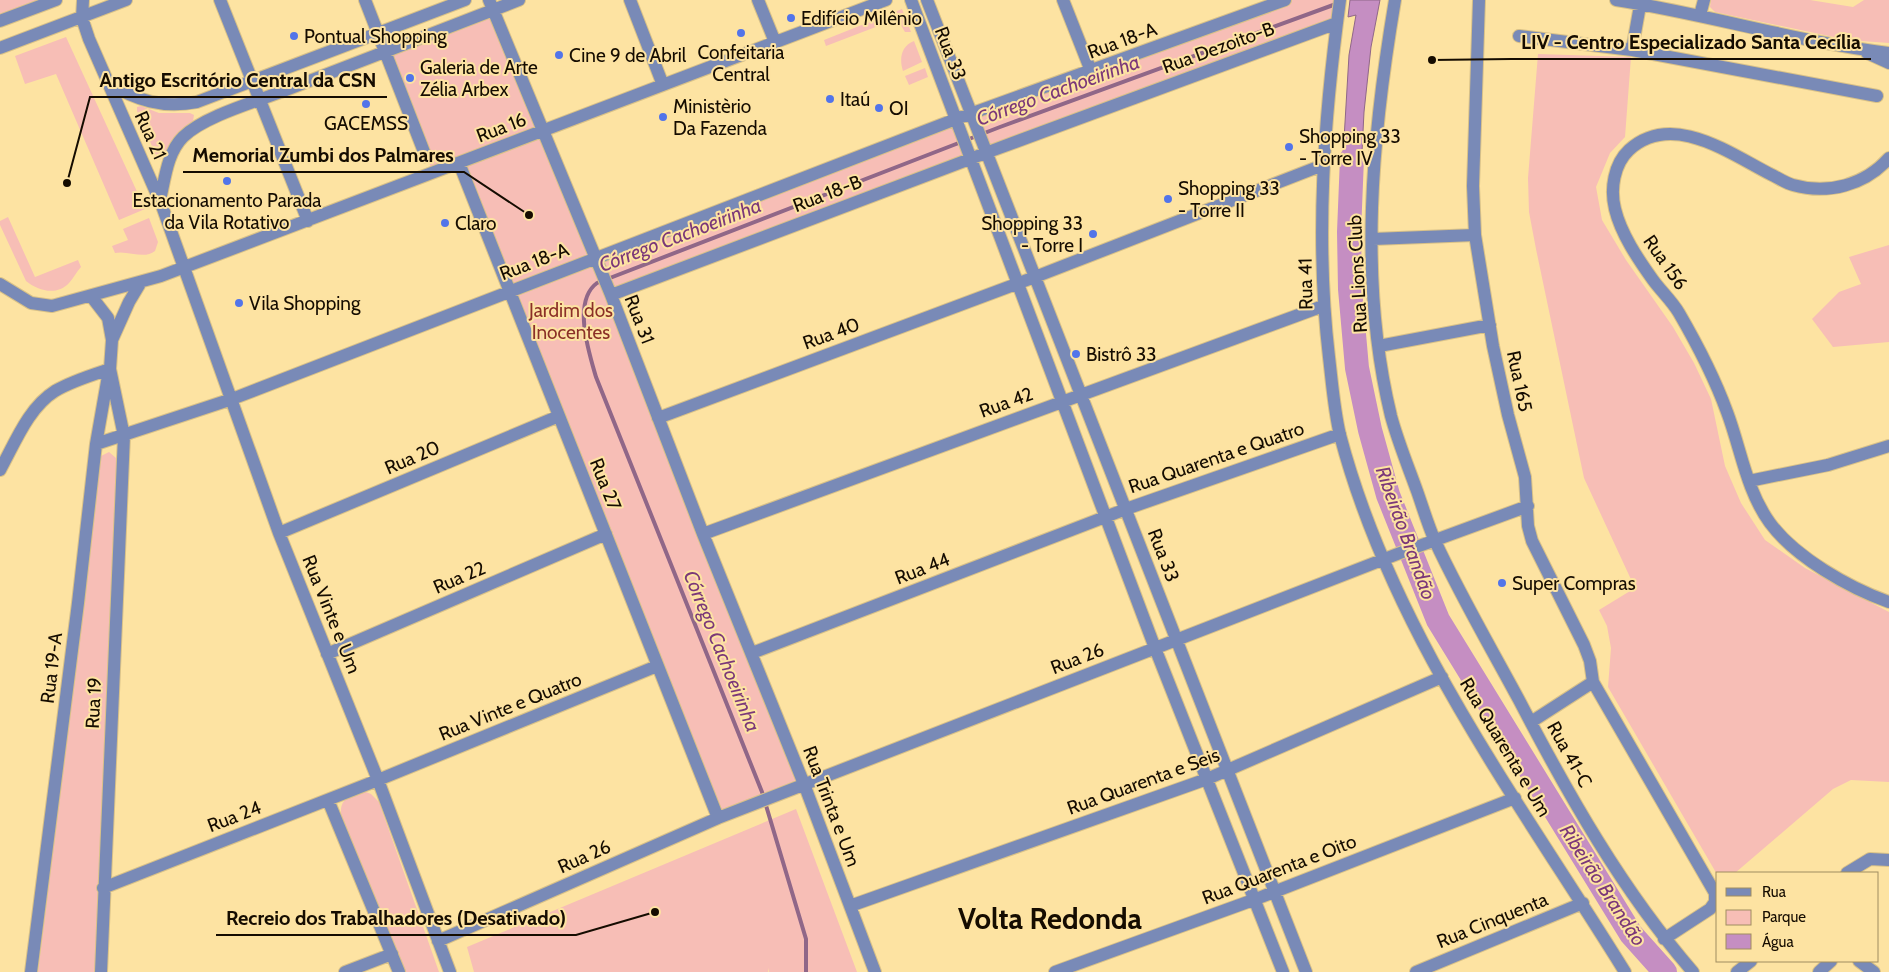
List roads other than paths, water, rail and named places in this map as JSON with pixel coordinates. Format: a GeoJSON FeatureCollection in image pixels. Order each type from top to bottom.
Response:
{"type":"FeatureCollection","features":[{"type":"Feature","properties":{"kind":"street"},"geometry":{"type":"LineString","coordinates":[[0,21],[56,0]]}},
{"type":"Feature","properties":{"kind":"street"},"geometry":{"type":"LineString","coordinates":[[82,18],[83,0]]}},
{"type":"Feature","properties":{"kind":"street"},"geometry":{"type":"LineString","coordinates":[[0,48],[126,0]]}},
{"type":"Feature","properties":{"kind":"street"},"geometry":{"type":"LineString","coordinates":[[220,0],[308,221]]}},
{"type":"Feature","properties":{"kind":"street"},"geometry":{"type":"LineString","coordinates":[[365,0],[426,157]]}},
{"type":"Feature","properties":{"kind":"street"},"geometry":{"type":"LineString","coordinates":[[107,82],[131,96],[152,104],[179,105],[206,100],[466,0]]}},
{"type":"Feature","properties":{"kind":"street"},"geometry":{"type":"LineString","coordinates":[[160,200],[167,168],[177,145],[187,134],[213,119],[386,52],[491,5],[519,0]]}},
{"type":"Feature","properties":{"kind":"street"},"geometry":{"type":"LineString","coordinates":[[630,0],[663,85]]}},
{"type":"Feature","properties":{"kind":"street"},"geometry":{"type":"LineString","coordinates":[[758,0],[775,42]]}},
{"type":"Feature","properties":{"kind":"street","name":"Rua 16"},"geometry":{"type":"LineString","coordinates":[[1,282],[23,299],[41,306],[64,304],[186,268],[886,0]]}},
{"type":"Feature","properties":{"kind":"street","name":"Rua 33"},"geometry":{"type":"LineString","coordinates":[[911,0],[970,157]]}},
{"type":"Feature","properties":{"kind":"street","name":"Rua 33"},"geometry":{"type":"LineString","coordinates":[[928,0],[1273,892],[1306,972]]}},
{"type":"Feature","properties":{"kind":"street"},"geometry":{"type":"LineString","coordinates":[[1063,0],[1091,71]]}},
{"type":"Feature","properties":{"kind":"street","name":"Rua 18-A"},"geometry":{"type":"LineString","coordinates":[[96,444],[232,399],[509,291],[597,261],[957,121],[1284,0]]}},
{"type":"Feature","properties":{"kind":"street","name":"Rua 41"},"geometry":{"type":"LineString","coordinates":[[1340,0],[1323,165],[1323,306],[1340,434],[1382,560]]}},
{"type":"Feature","properties":{"kind":"street","name":"Rua Lions Club"},"geometry":{"type":"LineString","coordinates":[[1395,0],[1380,101],[1374,164],[1373,282],[1379,346],[1392,416],[1435,540]]}},
{"type":"Feature","properties":{"kind":"street","name":"Rua 165"},"geometry":{"type":"LineString","coordinates":[[1479,0],[1473,186],[1475,235],[1490,325],[1508,415],[1525,477],[1528,526],[1532,541],[1584,645],[1590,661],[1593,682]]}},
{"type":"Feature","properties":{"kind":"street"},"geometry":{"type":"LineString","coordinates":[[1616,0],[1702,5],[1858,49],[1889,53]]}},
{"type":"Feature","properties":{"kind":"street"},"geometry":{"type":"LineString","coordinates":[[1632,50],[1641,2]]}},
{"type":"Feature","properties":{"kind":"street","name":"Rua 31"},"geometry":{"type":"LineString","coordinates":[[491,5],[610,293],[703,534],[752,653]]}},
{"type":"Feature","properties":{"kind":"street","name":"Rua 21"},"geometry":{"type":"LineString","coordinates":[[82,18],[107,82],[160,200],[186,268]]}},
{"type":"Feature","properties":{"kind":"street","name":"Rua Dezoito-B"},"geometry":{"type":"LineString","coordinates":[[970,157],[1337,21]]}},
{"type":"Feature","properties":{"kind":"street"},"geometry":{"type":"LineString","coordinates":[[1519,36],[1632,50],[1877,96]]}},
{"type":"Feature","properties":{"kind":"street"},"geometry":{"type":"LineString","coordinates":[[1858,49],[1889,64]]}},
{"type":"Feature","properties":{"kind":"street"},"geometry":{"type":"LineString","coordinates":[[206,100],[213,119]]}},
{"type":"Feature","properties":{"kind":"street","name":"Rua 156"},"geometry":{"type":"LineString","coordinates":[[1889,158],[1879,169],[1853,184],[1825,189],[1792,185],[1704,140],[1670,134],[1651,137],[1638,143],[1622,157],[1616,168],[1613,191],[1614,207],[1621,229],[1652,279],[1678,312],[1702,356],[1727,412],[1749,482],[1758,504],[1771,524],[1791,546],[1826,571],[1889,602]]}},
{"type":"Feature","properties":{"kind":"street"},"geometry":{"type":"LineString","coordinates":[[970,157],[1106,518],[1283,972]]}},
{"type":"Feature","properties":{"kind":"street","name":"Rua 18-B"},"geometry":{"type":"LineString","coordinates":[[610,293],[970,157]]}},
{"type":"Feature","properties":{"kind":"street","name":"Rua 27"},"geometry":{"type":"LineString","coordinates":[[459,163],[718,818]]}},
{"type":"Feature","properties":{"kind":"street"},"geometry":{"type":"LineString","coordinates":[[1035,277],[1323,165]]}},
{"type":"Feature","properties":{"kind":"street"},"geometry":{"type":"LineString","coordinates":[[1372,239],[1475,235]]}},
{"type":"Feature","properties":{"kind":"street","name":"Rua Vinte e Um"},"geometry":{"type":"LineString","coordinates":[[186,268],[279,533],[378,780],[450,972]]}},
{"type":"Feature","properties":{"kind":"street","name":"Rua 40"},"geometry":{"type":"LineString","coordinates":[[658,418],[1035,277]]}},
{"type":"Feature","properties":{"kind":"street"},"geometry":{"type":"LineString","coordinates":[[112,340],[129,302],[141,282]]}},
{"type":"Feature","properties":{"kind":"street"},"geometry":{"type":"LineString","coordinates":[[0,470],[32,414],[46,398],[65,386],[110,369],[112,340],[105,312],[91,296]]}},
{"type":"Feature","properties":{"kind":"street","name":"Rua 42"},"geometry":{"type":"LineString","coordinates":[[703,534],[1323,306]]}},
{"type":"Feature","properties":{"kind":"street"},"geometry":{"type":"LineString","coordinates":[[1379,346],[1490,325]]}},
{"type":"Feature","properties":{"kind":"street","name":"Rua 19"},"geometry":{"type":"LineString","coordinates":[[101,972],[103,888],[124,436],[110,369]]}},
{"type":"Feature","properties":{"kind":"street","name":"Rua 19-A"},"geometry":{"type":"LineString","coordinates":[[31,972],[76,623],[96,444],[110,369]]}},
{"type":"Feature","properties":{"kind":"street","name":"Rua 20"},"geometry":{"type":"LineString","coordinates":[[279,533],[559,416]]}},
{"type":"Feature","properties":{"kind":"street","name":"Rua Quarenta e Quatro"},"geometry":{"type":"LineString","coordinates":[[1106,518],[1126,509],[1340,434]]}},
{"type":"Feature","properties":{"kind":"street"},"geometry":{"type":"LineString","coordinates":[[1749,482],[1828,465],[1889,446]]}},
{"type":"Feature","properties":{"kind":"street","name":"Rua 26"},"geometry":{"type":"LineString","coordinates":[[438,941],[718,818],[1382,560],[1528,506]]}},
{"type":"Feature","properties":{"kind":"street","name":"Rua 44"},"geometry":{"type":"LineString","coordinates":[[752,653],[1106,518]]}},
{"type":"Feature","properties":{"kind":"street","name":"Rua 22"},"geometry":{"type":"LineString","coordinates":[[327,654],[606,534]]}},
{"type":"Feature","properties":{"kind":"street","name":"Rua 41-C"},"geometry":{"type":"LineString","coordinates":[[1435,540],[1531,722],[1616,870],[1664,939],[1693,972]]}},
{"type":"Feature","properties":{"kind":"street","name":"Rua Quarenta e Um"},"geometry":{"type":"LineString","coordinates":[[1382,560],[1442,677],[1548,853],[1583,903],[1625,972]]}},
{"type":"Feature","properties":{"kind":"street","name":"Rua Trinta e Um"},"geometry":{"type":"LineString","coordinates":[[752,653],[875,972]]}},
{"type":"Feature","properties":{"kind":"street","name":"Rua Vinte e Quatro"},"geometry":{"type":"LineString","coordinates":[[378,780],[657,666]]}},
{"type":"Feature","properties":{"kind":"street","name":"Rua Quarenta e Seis"},"geometry":{"type":"LineString","coordinates":[[850,906],[1207,779],[1442,677]]}},
{"type":"Feature","properties":{"kind":"street"},"geometry":{"type":"LineString","coordinates":[[1531,722],[1593,682],[1715,893],[1715,902],[1710,909],[1664,939]]}},
{"type":"Feature","properties":{"kind":"street","name":"Rua 24"},"geometry":{"type":"LineString","coordinates":[[103,888],[378,780]]}},
{"type":"Feature","properties":{"kind":"street","name":"Rua Quarenta e Oito"},"geometry":{"type":"LineString","coordinates":[[1055,972],[1256,899],[1515,798]]}},
{"type":"Feature","properties":{"kind":"street"},"geometry":{"type":"LineString","coordinates":[[328,800],[398,972]]}},
{"type":"Feature","properties":{"kind":"street"},"geometry":{"type":"LineString","coordinates":[[1849,872],[1870,860],[1889,860]]}},
{"type":"Feature","properties":{"kind":"street","name":"Rua Cinquenta"},"geometry":{"type":"LineString","coordinates":[[1416,972],[1583,903]]}},
{"type":"Feature","properties":{"kind":"street"},"geometry":{"type":"LineString","coordinates":[[345,972],[392,954]]}},
{"type":"Feature","properties":{"kind":"street"},"geometry":{"type":"LineString","coordinates":[[1737,972],[1750,962]]}},
{"type":"Feature","properties":{"kind":"street"},"geometry":{"type":"LineString","coordinates":[[1819,972],[1830,962]]}},
{"type":"Feature","properties":{"kind":"street"},"geometry":{"type":"LineString","coordinates":[[1860,962],[1874,972]]}},
{"type":"Feature","properties":{"kind":"water"},"geometry":{"type":"Polygon","coordinates":[[[1350,0],[1380,0],[1371,47],[1364,112],[1360,191],[1341,190],[1349,55],[1356,15],[1348,17],[1350,0]]]}},
{"type":"Feature","properties":{"kind":"waterway","name":"Córrego Cachoeirinha"},"geometry":{"type":"LineString","coordinates":[[806,972],[806,939],[762,792],[596,377],[584,328],[585,302],[589,291],[597,283],[1000,127],[1336,4]]}},
{"type":"Feature","properties":{"kind":"waterway","name":"Ribeirão Brandão"},"geometry":{"type":"LineString","coordinates":[[1352,158],[1349,232],[1350,289],[1357,368],[1370,430],[1388,495],[1438,620],[1631,934],[1665,972]]}},
{"type":"Feature","properties":{"kind":"place","name":"Edifício Milênio"},"geometry":{"type":"Point","coordinates":[791,18]}},
{"type":"Feature","properties":{"kind":"place","name":"Confeitaria Central"},"geometry":{"type":"Point","coordinates":[741,33]}},
{"type":"Feature","properties":{"kind":"place","name":"Pontual Shopping"},"geometry":{"type":"Point","coordinates":[294,36]}},
{"type":"Feature","properties":{"kind":"place","name":"Cine 9 de Abril"},"geometry":{"type":"Point","coordinates":[559,55]}},
{"type":"Feature","properties":{"kind":"place","name":"LIV - Centro Especializado Santa Cecília"},"geometry":{"type":"Point","coordinates":[1432,60]}},
{"type":"Feature","properties":{"kind":"place","name":"Galeria de Arte Zélia Arbex"},"geometry":{"type":"Point","coordinates":[410,78]}},
{"type":"Feature","properties":{"kind":"place","name":"Itaú"},"geometry":{"type":"Point","coordinates":[830,99]}},
{"type":"Feature","properties":{"kind":"place","name":"GACEMSS"},"geometry":{"type":"Point","coordinates":[366,104]}},
{"type":"Feature","properties":{"kind":"place","name":"OI"},"geometry":{"type":"Point","coordinates":[879,108]}},
{"type":"Feature","properties":{"kind":"place","name":"Ministèrio Da Fazenda"},"geometry":{"type":"Point","coordinates":[663,117]}},
{"type":"Feature","properties":{"kind":"place","name":"Shopping 33 - Torre IV"},"geometry":{"type":"Point","coordinates":[1289,147]}},
{"type":"Feature","properties":{"kind":"place","name":"Estacionamento Parada da Vila Rotativo"},"geometry":{"type":"Point","coordinates":[227,181]}},
{"type":"Feature","properties":{"kind":"place","name":"Antigo Escritório Central da CSN"},"geometry":{"type":"Point","coordinates":[67,183]}},
{"type":"Feature","properties":{"kind":"place","name":"Shopping 33 - Torre II"},"geometry":{"type":"Point","coordinates":[1168,199]}},
{"type":"Feature","properties":{"kind":"place","name":"Memorial Zumbi dos Palmares"},"geometry":{"type":"Point","coordinates":[529,215]}},
{"type":"Feature","properties":{"kind":"place","name":"Claro"},"geometry":{"type":"Point","coordinates":[445,223]}},
{"type":"Feature","properties":{"kind":"place","name":"Shopping 33 - Torre I"},"geometry":{"type":"Point","coordinates":[1093,234]}},
{"type":"Feature","properties":{"kind":"place","name":"Vila Shopping"},"geometry":{"type":"Point","coordinates":[239,303]}},
{"type":"Feature","properties":{"kind":"place","name":"Bistrô 33"},"geometry":{"type":"Point","coordinates":[1076,354]}},
{"type":"Feature","properties":{"kind":"place","name":"Super Compras"},"geometry":{"type":"Point","coordinates":[1502,583]}},
{"type":"Feature","properties":{"kind":"place","name":"Recreio dos Trabalhadores (Desativado)"},"geometry":{"type":"Point","coordinates":[655,912]}},
{"type":"Feature","properties":{"kind":"district","name":"Volta Redonda"},"geometry":{"type":"Point","coordinates":[1050,919]}},
{"type":"Feature","properties":{"kind":"park label","name":"Jardim dos Inocentes"},"geometry":{"type":"Point","coordinates":[571,321]}}]}
